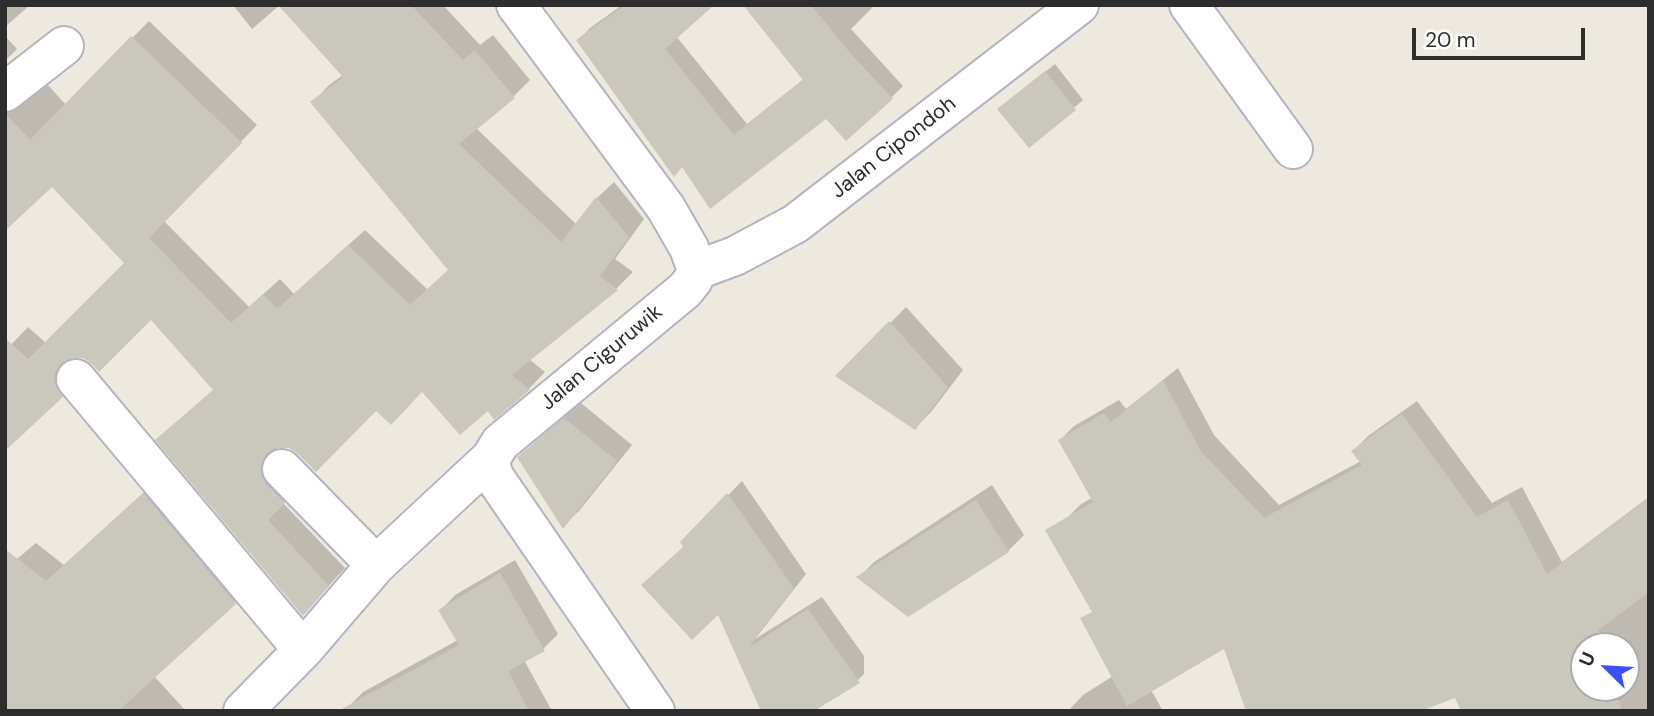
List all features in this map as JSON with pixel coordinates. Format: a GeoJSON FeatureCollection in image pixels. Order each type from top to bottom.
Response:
{"type":"FeatureCollection","features":[{"type":"Feature","properties":{"kind":"street"},"geometry":{"type":"LineString","coordinates":[[516,5],[666,208],[689,248],[697,270]]}},
{"type":"Feature","properties":{"kind":"street","name":"Jalan Cipondoh"},"geometry":{"type":"LineString","coordinates":[[697,270],[735,256],[795,224],[1079,5]]}},
{"type":"Feature","properties":{"kind":"street"},"geometry":{"type":"LineString","coordinates":[[1189,5],[1293,149]]}},
{"type":"Feature","properties":{"kind":"street"},"geometry":{"type":"LineString","coordinates":[[5,92],[64,46]]}},
{"type":"Feature","properties":{"kind":"street","name":"Jalan Ciguruwik"},"geometry":{"type":"LineString","coordinates":[[243,711],[303,650],[376,565],[491,458],[500,443],[685,290],[697,270]]}},
{"type":"Feature","properties":{"kind":"street"},"geometry":{"type":"LineString","coordinates":[[76,379],[303,650]]}},
{"type":"Feature","properties":{"kind":"street"},"geometry":{"type":"LineString","coordinates":[[491,458],[495,478],[655,711]]}},
{"type":"Feature","properties":{"kind":"street"},"geometry":{"type":"LineString","coordinates":[[282,469],[376,565]]}},
{"type":"Feature","properties":{"kind":"building"},"geometry":{"type":"Polygon","coordinates":[[[278,5],[411,5],[463,60],[475,50],[515,98],[459,144],[561,242],[596,197],[629,237],[600,276],[618,290],[512,375],[530,390],[494,420],[488,411],[460,435],[422,392],[391,425],[376,411],[316,472],[289,448],[276,448],[266,454],[261,464],[261,475],[285,503],[268,520],[329,586],[303,616],[155,440],[213,390],[151,320],[99,372],[83,358],[72,358],[61,363],[55,372],[54,382],[63,397],[5,451],[5,338],[28,359],[124,263],[52,187],[5,231],[5,113],[30,140],[131,36],[242,143],[149,238],[231,323],[263,294],[277,309],[348,245],[410,305],[448,270],[310,102],[343,77],[278,5]]]}},
{"type":"Feature","properties":{"kind":"building"},"geometry":{"type":"Polygon","coordinates":[[[625,5],[714,5],[665,49],[734,135],[803,80],[743,5],[811,5],[893,99],[846,141],[826,119],[710,209],[682,167],[674,177],[576,40],[625,5]]]}},
{"type":"Feature","properties":{"kind":"building"},"geometry":{"type":"Polygon","coordinates":[[[1045,71],[1076,110],[1029,148],[997,109],[1045,71]]]}},
{"type":"Feature","properties":{"kind":"building"},"geometry":{"type":"Polygon","coordinates":[[[889,321],[948,387],[915,430],[835,376],[889,321]]]}},
{"type":"Feature","properties":{"kind":"building"},"geometry":{"type":"Polygon","coordinates":[[[1163,380],[1200,450],[1264,518],[1362,465],[1351,451],[1402,414],[1477,517],[1508,500],[1547,574],[1649,498],[1649,592],[1598,630],[1599,632],[1570,632],[1570,702],[1619,702],[1622,711],[1461,711],[1455,698],[1421,711],[1246,711],[1224,649],[1127,706],[1080,618],[1092,612],[1045,530],[1093,502],[1058,440],[1104,413],[1111,422],[1163,380]]]}},
{"type":"Feature","properties":{"kind":"building"},"geometry":{"type":"Polygon","coordinates":[[[564,418],[617,461],[563,529],[517,457],[564,418]]]}},
{"type":"Feature","properties":{"kind":"building"},"geometry":{"type":"Polygon","coordinates":[[[143,493],[236,604],[118,711],[5,711],[5,549],[46,581],[143,493]]]}},
{"type":"Feature","properties":{"kind":"building"},"geometry":{"type":"Polygon","coordinates":[[[727,493],[794,588],[748,648],[808,609],[860,683],[814,711],[761,711],[718,615],[692,640],[641,585],[683,547],[680,542],[727,493]]]}},
{"type":"Feature","properties":{"kind":"building"},"geometry":{"type":"Polygon","coordinates":[[[976,500],[1009,552],[908,617],[856,577],[976,500]]]}},
{"type":"Feature","properties":{"kind":"building"},"geometry":{"type":"Polygon","coordinates":[[[500,573],[545,651],[508,671],[529,711],[338,711],[459,645],[438,610],[500,573]]]}}]}
